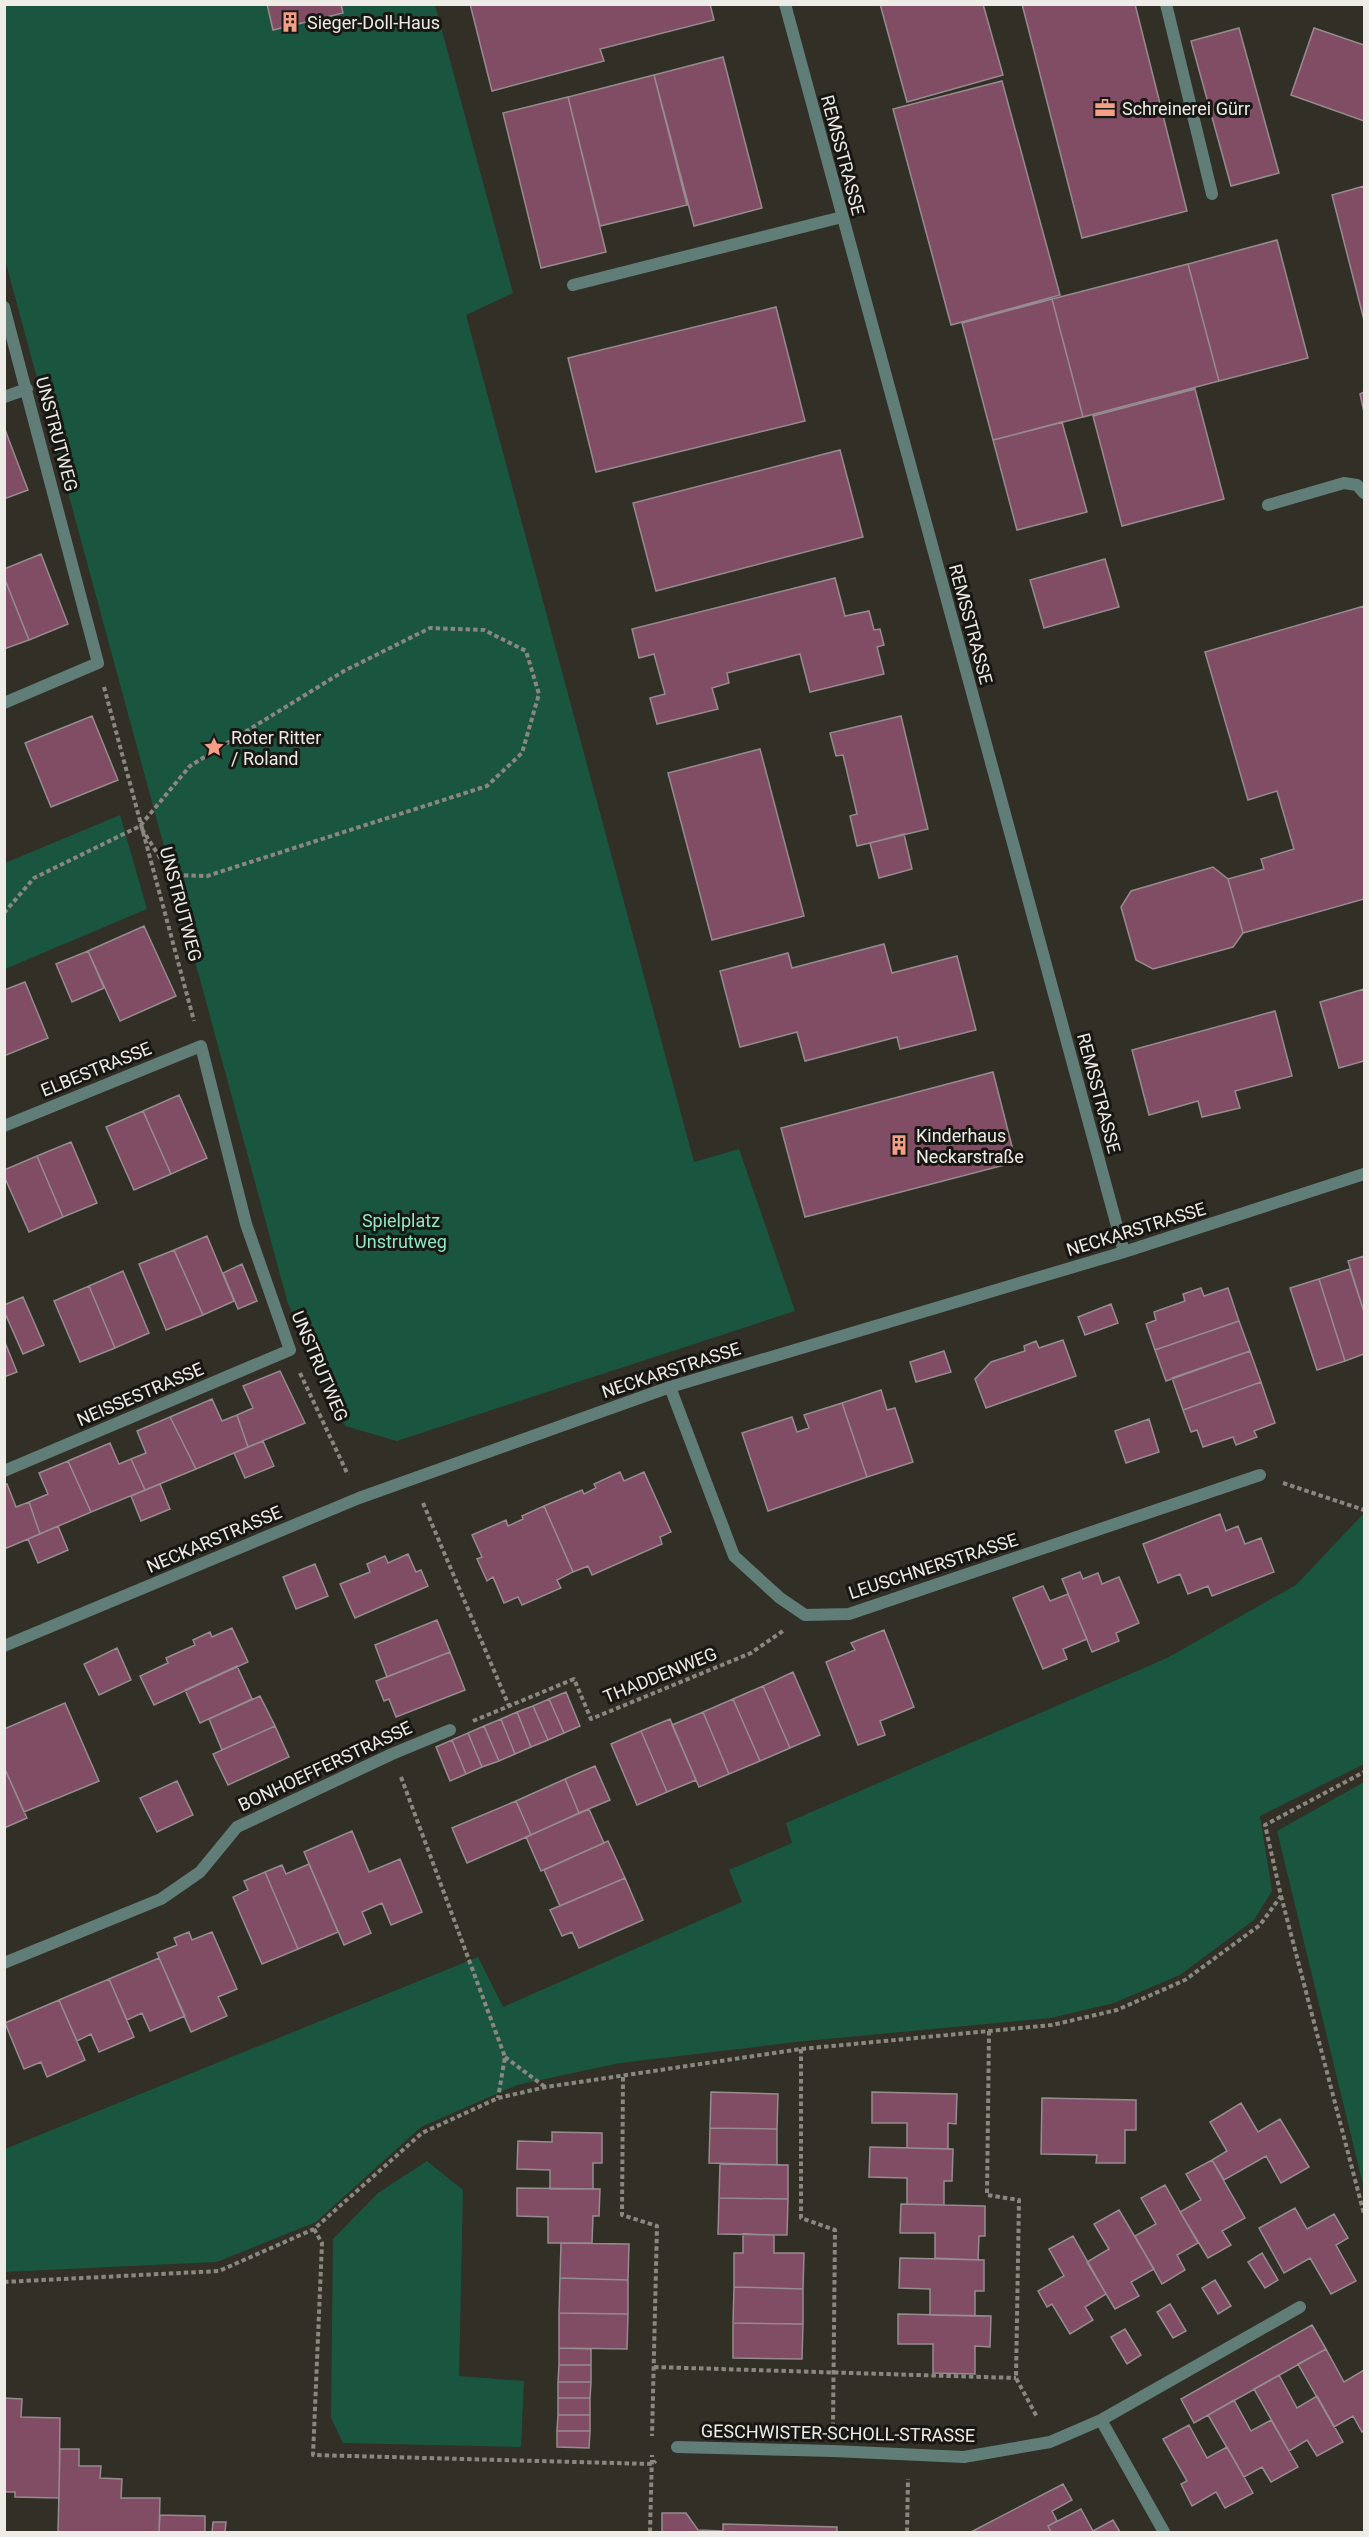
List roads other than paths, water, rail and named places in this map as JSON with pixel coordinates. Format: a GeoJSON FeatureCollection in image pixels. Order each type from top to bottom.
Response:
{"type":"FeatureCollection","features":[{"type":"Feature","properties":{"kind":"street","name":"REMSSTRASSE"},"geometry":{"type":"LineString","coordinates":[[785,4],[1124,1252]]}},
{"type":"Feature","properties":{"kind":"street"},"geometry":{"type":"LineString","coordinates":[[1166,4],[1212,194]]}},
{"type":"Feature","properties":{"kind":"street"},"geometry":{"type":"LineString","coordinates":[[573,285],[842,218]]}},
{"type":"Feature","properties":{"kind":"street","name":"UNSTRUTWEG"},"geometry":{"type":"LineString","coordinates":[[4,307],[98,663],[4,703]]}},
{"type":"Feature","properties":{"kind":"street"},"geometry":{"type":"LineString","coordinates":[[4,397],[27,389]]}},
{"type":"Feature","properties":{"kind":"street"},"geometry":{"type":"LineString","coordinates":[[1268,505],[1344,483],[1358,485],[1365,493]]}},
{"type":"Feature","properties":{"kind":"street","name":"UNSTRUTWEG"},"geometry":{"type":"LineString","coordinates":[[201,1046],[246,1224],[290,1350]]}},
{"type":"Feature","properties":{"kind":"street","name":"ELBESTRASSE"},"geometry":{"type":"LineString","coordinates":[[4,1126],[201,1046]]}},
{"type":"Feature","properties":{"kind":"street","name":"NECKARSTRASSE"},"geometry":{"type":"LineString","coordinates":[[4,1646],[359,1498],[670,1387],[1124,1252],[1365,1174]]}},
{"type":"Feature","properties":{"kind":"street","name":"NEISSESTRASSE"},"geometry":{"type":"LineString","coordinates":[[4,1471],[290,1350]]}},
{"type":"Feature","properties":{"kind":"street","name":"LEUSCHNERSTRASSE"},"geometry":{"type":"LineString","coordinates":[[670,1387],[734,1556],[780,1598],[805,1616],[849,1614],[1260,1475]]}},
{"type":"Feature","properties":{"kind":"street","name":"BONHOEFFERSTRASSE"},"geometry":{"type":"LineString","coordinates":[[4,1963],[161,1899],[200,1872],[237,1827],[450,1730]]}},
{"type":"Feature","properties":{"kind":"street","name":"GESCHWISTER-SCHOLL-STRASSE"},"geometry":{"type":"LineString","coordinates":[[676,2447],[964,2457],[1050,2442],[1101,2420],[1300,2307]]}},
{"type":"Feature","properties":{"kind":"street"},"geometry":{"type":"LineString","coordinates":[[1101,2420],[1164,2532]]}},
{"type":"Feature","properties":{"kind":"place","name":"Sieger-Doll-Haus"},"geometry":{"type":"Point","coordinates":[290,22]}},
{"type":"Feature","properties":{"kind":"place","name":"Schreinerei Gürr"},"geometry":{"type":"Point","coordinates":[1105,108]}},
{"type":"Feature","properties":{"kind":"place","name":"Roter Ritter / Roland"},"geometry":{"type":"Point","coordinates":[214,747]}},
{"type":"Feature","properties":{"kind":"place","name":"Kinderhaus Neckarstraße"},"geometry":{"type":"Point","coordinates":[899,1145]}},
{"type":"Feature","properties":{"kind":"park label","name":"Spielplatz Unstrutweg"},"geometry":{"type":"Point","coordinates":[401,1230]}}]}
